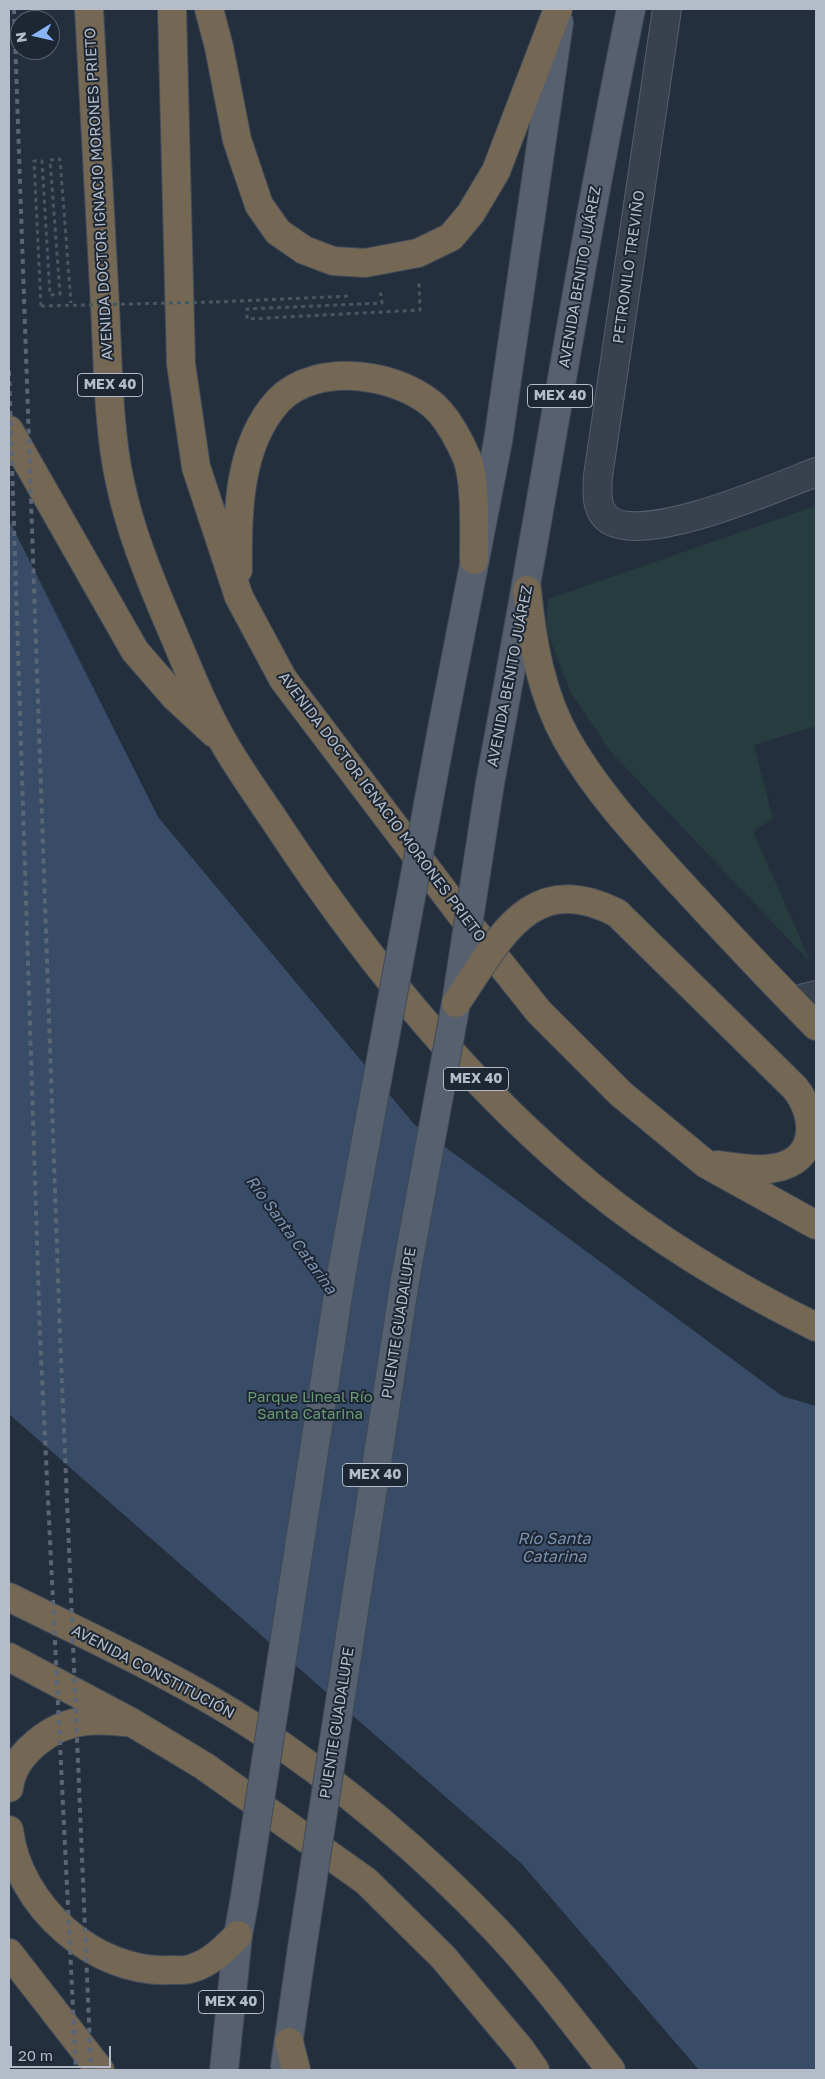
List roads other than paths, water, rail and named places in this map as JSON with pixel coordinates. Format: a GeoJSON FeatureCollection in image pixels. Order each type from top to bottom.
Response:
{"type":"FeatureCollection","features":[{"type":"Feature","properties":{"kind":"highway","name":"AVENIDA DOCTOR IGNACIO MORONES PRIETO"},"geometry":{"type":"LineString","coordinates":[[89,9],[111,407],[119,480],[142,559],[222,740],[310,874],[389,978],[449,1051],[495,1100],[543,1146],[594,1189],[647,1228],[705,1268],[816,1327]]}},
{"type":"Feature","properties":{"kind":"highway","name":"AVENIDA DOCTOR IGNACIO MORONES PRIETO"},"geometry":{"type":"LineString","coordinates":[[172,9],[181,364],[196,467],[239,596],[283,679],[460,913],[539,1012],[620,1094],[706,1164],[816,1225]]}},
{"type":"Feature","properties":{"kind":"highway"},"geometry":{"type":"LineString","coordinates":[[209,9],[219,47],[236,140],[259,205],[278,232],[304,250],[333,261],[365,262],[418,253],[451,237],[471,213],[496,171],[519,105],[560,9]]}},
{"type":"Feature","properties":{"kind":"highway"},"geometry":{"type":"LineString","coordinates":[[239,596],[238,524],[246,466],[253,442],[278,401],[298,384],[332,376],[339,375],[394,382],[439,411],[456,435],[468,460],[474,507],[474,560]]}},
{"type":"Feature","properties":{"kind":"highway"},"geometry":{"type":"LineString","coordinates":[[9,430],[135,651],[175,697],[222,740]]}},
{"type":"Feature","properties":{"kind":"highway"},"geometry":{"type":"LineString","coordinates":[[527,590],[531,632],[540,673],[566,739],[613,810],[804,998],[816,1026]]}},
{"type":"Feature","properties":{"kind":"highway"},"geometry":{"type":"LineString","coordinates":[[456,1003],[506,931],[526,913],[542,903],[559,898],[574,898],[589,901],[617,913],[795,1088],[804,1099],[810,1112],[812,1128],[808,1142],[800,1155],[789,1164],[762,1169],[706,1164]]}},
{"type":"Feature","properties":{"kind":"highway","name":"AVENIDA CONSTITUCIÓN"},"geometry":{"type":"LineString","coordinates":[[9,1596],[181,1683],[253,1726],[328,1779],[401,1838],[444,1877],[492,1925],[549,1991],[611,2070]]}},
{"type":"Feature","properties":{"kind":"highway"},"geometry":{"type":"LineString","coordinates":[[9,1657],[131,1722],[204,1766],[366,1881],[443,1956],[528,2063]]}},
{"type":"Feature","properties":{"kind":"highway"},"geometry":{"type":"LineString","coordinates":[[9,1788],[18,1764],[31,1749],[61,1726],[86,1721],[131,1722]]}},
{"type":"Feature","properties":{"kind":"highway"},"geometry":{"type":"LineString","coordinates":[[9,1830],[18,1863],[30,1889],[46,1911],[66,1932],[88,1947],[111,1959],[139,1969],[192,1969],[217,1957],[238,1935]]}},
{"type":"Feature","properties":{"kind":"highway"},"geometry":{"type":"LineString","coordinates":[[9,1953],[100,2070]]}},
{"type":"Feature","properties":{"kind":"highway"},"geometry":{"type":"LineString","coordinates":[[289,2042],[296,2070]]}},
{"type":"Feature","properties":{"kind":"main road","name":"MEX 40"},"geometry":{"type":"LineString","coordinates":[[224,2070],[238,1935],[342,1270],[442,729],[498,441],[560,9]]}},
{"type":"Feature","properties":{"kind":"main road","name":"AVENIDA BENITO JUÁREZ"},"geometry":{"type":"LineString","coordinates":[[490,783],[527,590],[598,169],[631,9]]}},
{"type":"Feature","properties":{"kind":"main road","name":"PUENTE GUADALUPE"},"geometry":{"type":"LineString","coordinates":[[289,2042],[405,1280],[456,1003],[490,783]]}},
{"type":"Feature","properties":{"kind":"main road","name":"MEX 40"},"geometry":{"type":"LineString","coordinates":[[284,2070],[289,2042]]}},
{"type":"Feature","properties":{"kind":"street","name":"PETRONILO TREVIÑO"},"geometry":{"type":"LineString","coordinates":[[667,9],[596,492],[599,507],[611,521],[632,526],[663,525],[732,504],[816,472]]}},
{"type":"Feature","properties":{"kind":"water","name":"Río Santa Catarina"},"geometry":{"type":"Polygon","coordinates":[[[9,520],[158,817],[414,1124],[782,1396],[816,1406],[816,2070],[699,2070],[521,1863],[9,1414],[9,520]]]}},
{"type":"Feature","properties":{"kind":"railway"},"geometry":{"type":"LineString","coordinates":[[14,9],[60,1336],[91,2070]]}},
{"type":"Feature","properties":{"kind":"railway"},"geometry":{"type":"LineString","coordinates":[[9,371],[40,1336],[76,2070]]}},
{"type":"Feature","properties":{"kind":"park label","name":"Parque Lineal Río Santa Catarina"},"geometry":{"type":"Point","coordinates":[310,1406]}}]}
